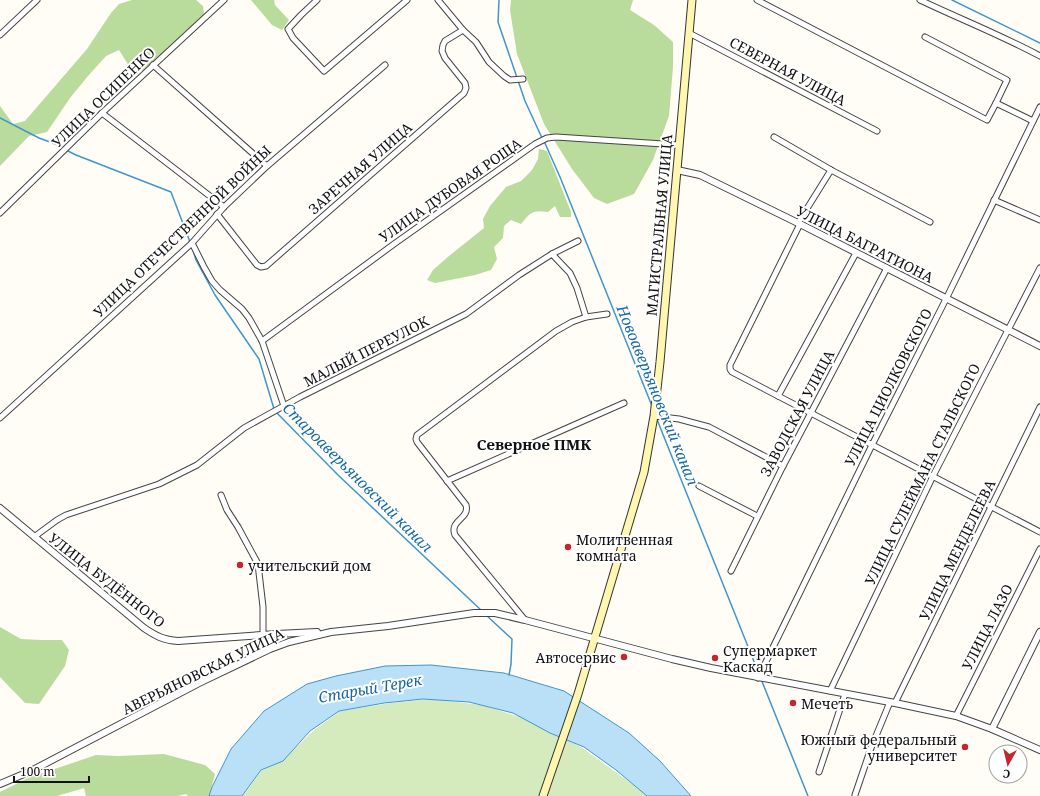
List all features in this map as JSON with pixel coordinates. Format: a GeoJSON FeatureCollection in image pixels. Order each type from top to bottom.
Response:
{"type":"FeatureCollection","features":[{"type":"Feature","properties":{"kind":"main road","name":"МАГИСТРАЛЬНАЯ УЛИЦА"},"geometry":{"type":"LineString","coordinates":[[543,796],[578,694],[644,472],[654,416],[660,362],[692,0]]}},
{"type":"Feature","properties":{"kind":"street"},"geometry":{"type":"LineString","coordinates":[[0,36],[37,0]]}},
{"type":"Feature","properties":{"kind":"street","name":"УЛИЦА ОСИПЕНКО"},"geometry":{"type":"LineString","coordinates":[[0,212],[102,113],[224,0]]}},
{"type":"Feature","properties":{"kind":"street"},"geometry":{"type":"LineString","coordinates":[[317,0],[288,29],[293,38],[324,71],[407,0]]}},
{"type":"Feature","properties":{"kind":"street"},"geometry":{"type":"LineString","coordinates":[[438,0],[463,30],[476,42],[490,62],[504,76],[510,80],[522,79]]}},
{"type":"Feature","properties":{"kind":"street"},"geometry":{"type":"LineString","coordinates":[[757,0],[987,120],[1007,80],[925,37]]}},
{"type":"Feature","properties":{"kind":"street"},"geometry":{"type":"LineString","coordinates":[[920,0],[1018,44],[1040,56]]}},
{"type":"Feature","properties":{"kind":"street","name":"ЗАРЕЧНАЯ УЛИЦА"},"geometry":{"type":"LineString","coordinates":[[217,214],[257,265],[261,267],[266,266],[464,93],[466,88],[465,83],[445,58],[442,51],[445,41],[463,30]]}},
{"type":"Feature","properties":{"kind":"street","name":"СЕВЕРНАЯ УЛИЦА"},"geometry":{"type":"LineString","coordinates":[[689,33],[877,131]]}},
{"type":"Feature","properties":{"kind":"street"},"geometry":{"type":"LineString","coordinates":[[153,65],[267,166]]}},
{"type":"Feature","properties":{"kind":"street","name":"УЛИЦА ОТЕЧЕСТВЕННОЙ ВОЙНЫ"},"geometry":{"type":"LineString","coordinates":[[0,418],[192,243],[217,214],[267,166],[385,66]]}},
{"type":"Feature","properties":{"kind":"street"},"geometry":{"type":"LineString","coordinates":[[996,103],[1033,121]]}},
{"type":"Feature","properties":{"kind":"street","name":"УЛИЦА ЦИОЛКОВСКОГО"},"geometry":{"type":"LineString","coordinates":[[758,678],[1040,107]]}},
{"type":"Feature","properties":{"kind":"street"},"geometry":{"type":"LineString","coordinates":[[102,113],[224,207]]}},
{"type":"Feature","properties":{"kind":"street"},"geometry":{"type":"LineString","coordinates":[[774,137],[831,170],[930,222]]}},
{"type":"Feature","properties":{"kind":"street","name":"УЛИЦА ДУБОВАЯ РОЩА"},"geometry":{"type":"LineString","coordinates":[[262,341],[394,244],[535,144],[547,138],[679,145]]}},
{"type":"Feature","properties":{"kind":"street","name":"УЛИЦА БАГРАТИОНА"},"geometry":{"type":"LineString","coordinates":[[677,170],[700,176],[799,224],[1040,346]]}},
{"type":"Feature","properties":{"kind":"street"},"geometry":{"type":"LineString","coordinates":[[831,170],[799,224],[730,365],[730,369],[732,372],[1040,532]]}},
{"type":"Feature","properties":{"kind":"street"},"geometry":{"type":"LineString","coordinates":[[994,200],[1040,220]]}},
{"type":"Feature","properties":{"kind":"street","name":"МАЛЫЙ ПЕРЕУЛОК"},"geometry":{"type":"LineString","coordinates":[[34,537],[66,515],[159,484],[197,465],[244,428],[284,406],[466,314],[519,275],[552,254],[578,241]]}},
{"type":"Feature","properties":{"kind":"street"},"geometry":{"type":"LineString","coordinates":[[192,243],[212,281],[242,309],[262,341],[284,406]]}},
{"type":"Feature","properties":{"kind":"street","name":"ЗАВОДСКАЯ УЛИЦА"},"geometry":{"type":"LineString","coordinates":[[778,396],[856,253]]}},
{"type":"Feature","properties":{"kind":"street"},"geometry":{"type":"LineString","coordinates":[[552,254],[570,273],[577,288],[586,317]]}},
{"type":"Feature","properties":{"kind":"street","name":"ЗАВОДСКАЯ УЛИЦА"},"geometry":{"type":"LineString","coordinates":[[731,571],[757,516],[810,413],[887,268]]}},
{"type":"Feature","properties":{"kind":"street","name":"УЛИЦА СУЛЕЙМАНА СТАЛЬСКОГО"},"geometry":{"type":"LineString","coordinates":[[830,691],[933,476],[1040,268]]}},
{"type":"Feature","properties":{"kind":"street"},"geometry":{"type":"LineString","coordinates":[[525,620],[455,535],[453,530],[454,525],[466,514],[466,505],[416,439],[417,436],[556,331],[572,322],[586,317],[608,314]]}},
{"type":"Feature","properties":{"kind":"street"},"geometry":{"type":"LineString","coordinates":[[447,481],[624,402]]}},
{"type":"Feature","properties":{"kind":"street","name":"УЛИЦА МЕНДЕЛЕЕВА"},"geometry":{"type":"LineString","coordinates":[[855,795],[871,748],[892,703],[1040,407]]}},
{"type":"Feature","properties":{"kind":"street"},"geometry":{"type":"LineString","coordinates":[[654,416],[709,427],[783,466]]}},
{"type":"Feature","properties":{"kind":"street"},"geometry":{"type":"LineString","coordinates":[[699,486],[757,516]]}},
{"type":"Feature","properties":{"kind":"street"},"geometry":{"type":"LineString","coordinates":[[221,495],[227,510],[258,564],[263,607],[263,635]]}},
{"type":"Feature","properties":{"kind":"street","name":"УЛИЦА БУДЁННОГО"},"geometry":{"type":"LineString","coordinates":[[0,508],[144,628],[154,635],[166,640],[178,641],[330,632]]}},
{"type":"Feature","properties":{"kind":"street","name":"УЛИЦА ЛАЗО"},"geometry":{"type":"LineString","coordinates":[[956,716],[1040,548]]}},
{"type":"Feature","properties":{"kind":"street","name":"АВЕРЬЯНОВСКАЯ УЛИЦА"},"geometry":{"type":"LineString","coordinates":[[0,784],[31,771],[199,683],[270,649],[289,642],[330,632],[388,626],[474,613],[495,613],[672,659],[758,678],[956,716],[992,729],[1040,750]]}},
{"type":"Feature","properties":{"kind":"street"},"geometry":{"type":"LineString","coordinates":[[992,729],[1040,632]]}},
{"type":"Feature","properties":{"kind":"street"},"geometry":{"type":"LineString","coordinates":[[819,772],[845,694]]}},
{"type":"Feature","properties":{"kind":"green space"},"geometry":{"type":"Polygon","coordinates":[[[132,0],[196,0],[203,6],[205,20],[142,71],[129,66],[119,50],[106,56],[70,98],[47,132],[29,136],[0,166],[0,106],[13,124],[25,121],[87,49],[111,13],[119,4],[132,0]]]}},
{"type":"Feature","properties":{"kind":"green space"},"geometry":{"type":"Polygon","coordinates":[[[251,0],[274,0],[275,5],[289,20],[282,30],[272,25],[251,0]]]}},
{"type":"Feature","properties":{"kind":"green space"},"geometry":{"type":"Polygon","coordinates":[[[511,0],[633,0],[630,10],[654,25],[673,42],[673,67],[669,116],[653,160],[634,194],[607,204],[594,198],[572,169],[544,124],[517,54],[510,10],[511,0]]]}},
{"type":"Feature","properties":{"kind":"green space"},"geometry":{"type":"Polygon","coordinates":[[[539,149],[547,151],[571,212],[571,217],[560,217],[555,206],[548,212],[538,211],[532,213],[521,224],[511,220],[504,226],[503,238],[494,247],[497,259],[491,270],[475,275],[435,283],[427,280],[433,270],[484,228],[483,219],[490,206],[506,187],[521,181],[532,170],[538,159],[539,149]]]}},
{"type":"Feature","properties":{"kind":"green space"},"geometry":{"type":"Polygon","coordinates":[[[0,627],[21,639],[62,640],[69,650],[65,666],[39,704],[25,703],[0,677],[0,627]]]}},
{"type":"Feature","properties":{"kind":"green space"},"geometry":{"type":"Polygon","coordinates":[[[432,699],[482,705],[532,721],[581,747],[647,796],[243,796],[261,771],[282,761],[313,731],[340,711],[391,703],[432,699]]]}},
{"type":"Feature","properties":{"kind":"green space"},"geometry":{"type":"Polygon","coordinates":[[[164,754],[205,765],[215,774],[209,796],[188,796],[186,794],[178,796],[86,796],[84,788],[57,796],[0,796],[0,792],[28,778],[96,755],[118,756],[164,754]]]}},
{"type":"Feature","properties":{"kind":"water","name":"Старый Терек"},"geometry":{"type":"Polygon","coordinates":[[[431,665],[504,673],[564,691],[629,733],[660,761],[691,796],[647,796],[616,770],[584,747],[550,733],[513,713],[469,702],[423,699],[384,703],[339,711],[310,731],[283,761],[261,770],[242,796],[209,796],[231,749],[264,711],[307,684],[336,676],[385,666],[431,665]]]}},
{"type":"Feature","properties":{"kind":"waterway","name":"Новоаверьяновский канал"},"geometry":{"type":"LineString","coordinates":[[499,0],[498,22],[525,101],[542,138]]}},
{"type":"Feature","properties":{"kind":"waterway"},"geometry":{"type":"LineString","coordinates":[[952,0],[1040,43]]}},
{"type":"Feature","properties":{"kind":"waterway","name":"Староаверьяновский канал"},"geometry":{"type":"LineString","coordinates":[[0,118],[39,138],[63,148]]}},
{"type":"Feature","properties":{"kind":"waterway","name":"Новоаверьяновский канал"},"geometry":{"type":"LineString","coordinates":[[544,141],[560,177],[652,406]]}},
{"type":"Feature","properties":{"kind":"waterway","name":"Староаверьяновский канал"},"geometry":{"type":"LineString","coordinates":[[66,150],[171,192],[190,242]]}},
{"type":"Feature","properties":{"kind":"waterway","name":"Староаверьяновский канал"},"geometry":{"type":"LineString","coordinates":[[193,250],[196,260],[215,295],[259,359],[274,409]]}},
{"type":"Feature","properties":{"kind":"waterway","name":"Староаверьяновский канал"},"geometry":{"type":"LineString","coordinates":[[276,412],[338,475],[482,611]]}},
{"type":"Feature","properties":{"kind":"waterway","name":"Новоаверьяновский канал"},"geometry":{"type":"LineString","coordinates":[[656,417],[759,674]]}},
{"type":"Feature","properties":{"kind":"waterway","name":"Староаверьяновский канал"},"geometry":{"type":"LineString","coordinates":[[486,615],[512,639],[509,675]]}},
{"type":"Feature","properties":{"kind":"waterway","name":"Новоаверьяновский канал"},"geometry":{"type":"LineString","coordinates":[[761,679],[808,796]]}},
{"type":"Feature","properties":{"kind":"place","name":"Молитвенная комната"},"geometry":{"type":"Point","coordinates":[568,547]}},
{"type":"Feature","properties":{"kind":"place","name":"учительский дом"},"geometry":{"type":"Point","coordinates":[240,565]}},
{"type":"Feature","properties":{"kind":"place","name":"Автосервис"},"geometry":{"type":"Point","coordinates":[624,657]}},
{"type":"Feature","properties":{"kind":"place","name":"Супермаркет Каскад"},"geometry":{"type":"Point","coordinates":[715,658]}},
{"type":"Feature","properties":{"kind":"place","name":"Мечеть"},"geometry":{"type":"Point","coordinates":[793,703]}},
{"type":"Feature","properties":{"kind":"place","name":"Южный федеральный университет"},"geometry":{"type":"Point","coordinates":[965,747]}},
{"type":"Feature","properties":{"kind":"district","name":"Северное ПМК"},"geometry":{"type":"Point","coordinates":[534,444]}}]}
